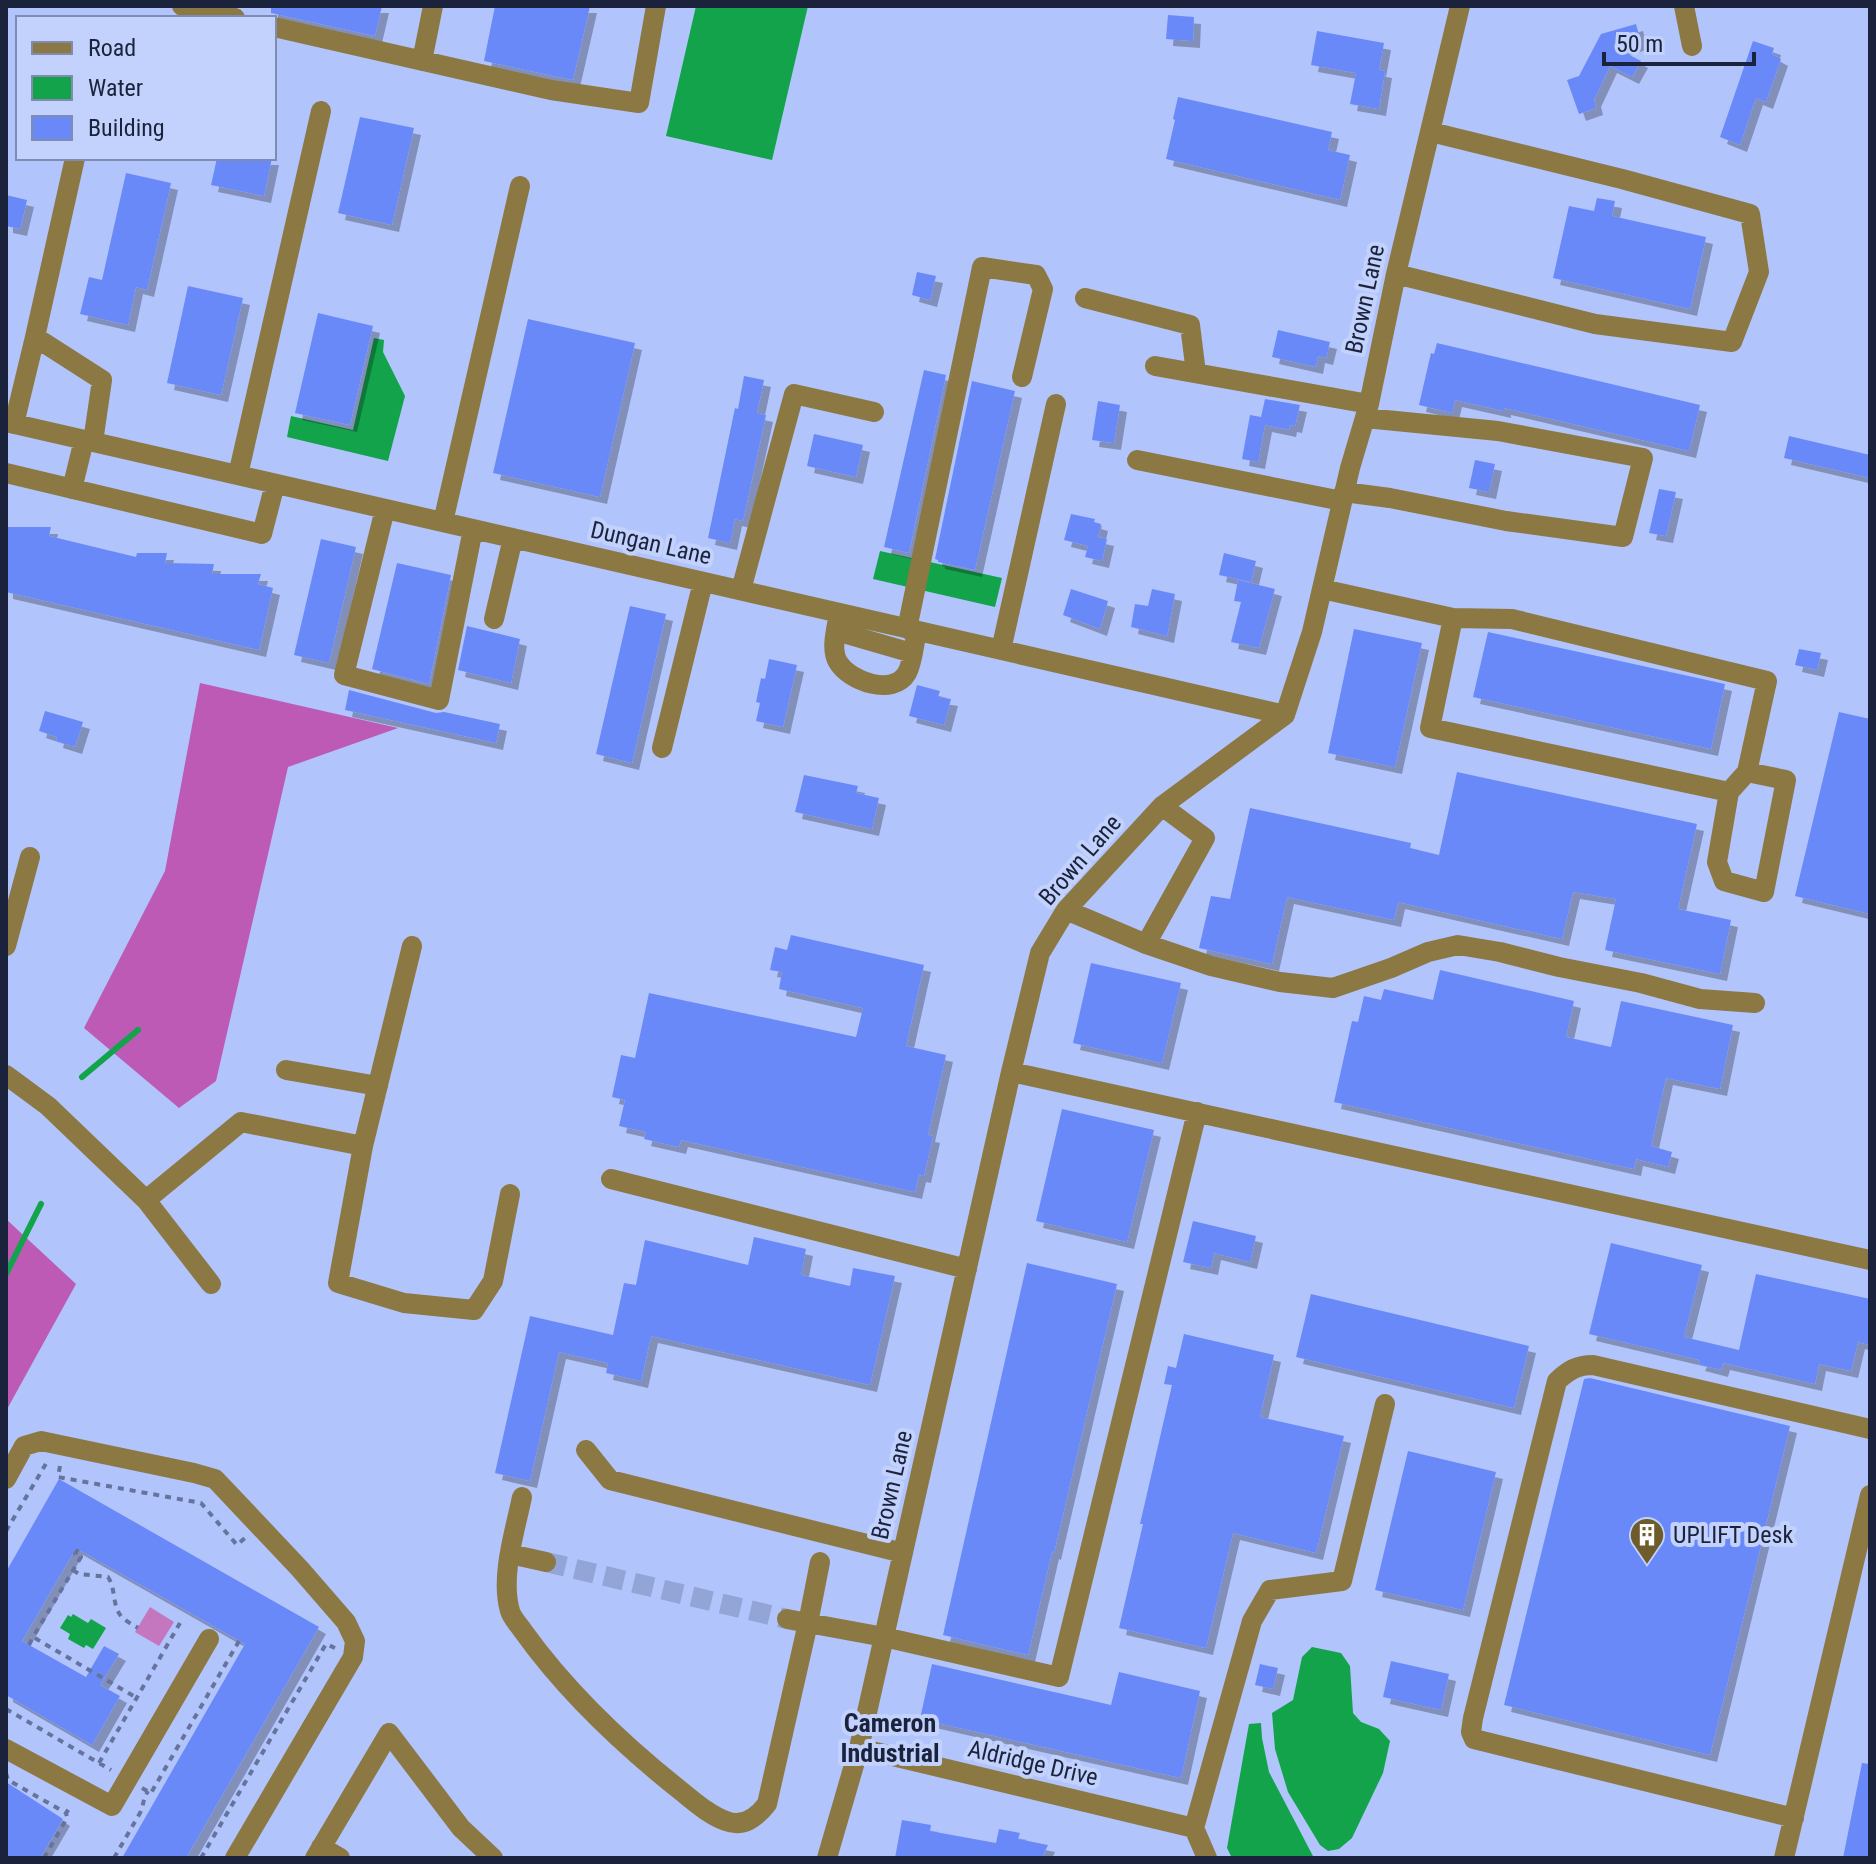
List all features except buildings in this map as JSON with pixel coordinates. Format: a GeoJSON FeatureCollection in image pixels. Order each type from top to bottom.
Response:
{"type":"FeatureCollection","features":[{"type":"Feature","properties":{"kind":"street"},"geometry":{"type":"LineString","coordinates":[[182,6],[226,16]]}},
{"type":"Feature","properties":{"kind":"street"},"geometry":{"type":"LineString","coordinates":[[422,61],[433,6]]}},
{"type":"Feature","properties":{"kind":"street"},"geometry":{"type":"LineString","coordinates":[[276,27],[551,90],[639,103],[656,6]]}},
{"type":"Feature","properties":{"kind":"street","name":"Brown Lane"},"geometry":{"type":"LineString","coordinates":[[827,1858],[859,1748],[1040,953],[1066,910],[1162,806],[1285,715],[1312,632],[1343,497],[1367,411],[1460,6]]}},
{"type":"Feature","properties":{"kind":"street"},"geometry":{"type":"LineString","coordinates":[[1684,6],[1692,46]]}},
{"type":"Feature","properties":{"kind":"street"},"geometry":{"type":"LineString","coordinates":[[238,475],[321,111]]}},
{"type":"Feature","properties":{"kind":"street"},"geometry":{"type":"LineString","coordinates":[[1396,274],[1595,324],[1732,342],[1759,272],[1750,214],[1431,132]]}},
{"type":"Feature","properties":{"kind":"street"},"geometry":{"type":"LineString","coordinates":[[10,423],[35,337],[75,160]]}},
{"type":"Feature","properties":{"kind":"street"},"geometry":{"type":"LineString","coordinates":[[443,522],[520,186]]}},
{"type":"Feature","properties":{"kind":"street"},"geometry":{"type":"LineString","coordinates":[[912,653],[838,622],[834,642],[836,660],[848,674],[870,685],[900,682],[908,672],[912,653],[912,630],[982,267],[1036,275],[1043,289],[1022,377]]}},
{"type":"Feature","properties":{"kind":"street"},"geometry":{"type":"LineString","coordinates":[[1085,298],[1190,325],[1196,373]]}},
{"type":"Feature","properties":{"kind":"street"},"geometry":{"type":"LineString","coordinates":[[35,337],[102,380],[88,441],[72,489]]}},
{"type":"Feature","properties":{"kind":"street"},"geometry":{"type":"LineString","coordinates":[[1137,460],[1343,497],[1390,498],[1506,521],[1623,537],[1643,458],[1367,411],[1155,366]]}},
{"type":"Feature","properties":{"kind":"street"},"geometry":{"type":"LineString","coordinates":[[741,590],[794,394],[874,412]]}},
{"type":"Feature","properties":{"kind":"street"},"geometry":{"type":"LineString","coordinates":[[1001,650],[1056,404]]}},
{"type":"Feature","properties":{"kind":"street","name":"Dungan Lane"},"geometry":{"type":"LineString","coordinates":[[10,423],[741,590],[838,622],[912,630],[1285,715]]}},
{"type":"Feature","properties":{"kind":"street"},"geometry":{"type":"LineString","coordinates":[[6,473],[262,534],[275,484]]}},
{"type":"Feature","properties":{"kind":"street"},"geometry":{"type":"LineString","coordinates":[[385,509],[344,675],[439,700],[473,529]]}},
{"type":"Feature","properties":{"kind":"street"},"geometry":{"type":"LineString","coordinates":[[494,619],[513,538]]}},
{"type":"Feature","properties":{"kind":"street"},"geometry":{"type":"LineString","coordinates":[[662,748],[703,582]]}},
{"type":"Feature","properties":{"kind":"street"},"geometry":{"type":"LineString","coordinates":[[1322,589],[1453,618],[1512,619],[1767,681],[1747,772],[1729,792],[1717,862],[1724,881],[1764,892],[1786,780],[1747,772]]}},
{"type":"Feature","properties":{"kind":"street"},"geometry":{"type":"LineString","coordinates":[[1453,618],[1430,728],[1729,792]]}},
{"type":"Feature","properties":{"kind":"street"},"geometry":{"type":"LineString","coordinates":[[1146,944],[1205,838],[1162,806]]}},
{"type":"Feature","properties":{"kind":"street"},"geometry":{"type":"LineString","coordinates":[[6,946],[30,857]]}},
{"type":"Feature","properties":{"kind":"street"},"geometry":{"type":"LineString","coordinates":[[1066,910],[1146,944],[1211,966],[1280,982],[1333,988],[1428,952],[1458,945],[1641,983],[1700,999],[1755,1003]]}},
{"type":"Feature","properties":{"kind":"street"},"geometry":{"type":"LineString","coordinates":[[412,946],[363,1146],[338,1283],[404,1303],[474,1310],[493,1281],[510,1194]]}},
{"type":"Feature","properties":{"kind":"street"},"geometry":{"type":"LineString","coordinates":[[286,1070],[378,1086]]}},
{"type":"Feature","properties":{"kind":"street"},"geometry":{"type":"LineString","coordinates":[[1011,1072],[1870,1260]]}},
{"type":"Feature","properties":{"kind":"street"},"geometry":{"type":"LineString","coordinates":[[6,1075],[48,1106],[146,1200],[211,1284]]}},
{"type":"Feature","properties":{"kind":"street"},"geometry":{"type":"LineString","coordinates":[[787,1619],[884,1637],[1059,1677],[1197,1112]]}},
{"type":"Feature","properties":{"kind":"street"},"geometry":{"type":"LineString","coordinates":[[146,1200],[241,1122],[363,1146]]}},
{"type":"Feature","properties":{"kind":"street"},"geometry":{"type":"LineString","coordinates":[[611,1179],[967,1269]]}},
{"type":"Feature","properties":{"kind":"street"},"geometry":{"type":"LineString","coordinates":[[1794,1818],[1474,1739],[1471,1732],[1473,1718],[1557,1381],[1566,1373],[1582,1365],[1593,1365],[1870,1429]]}},
{"type":"Feature","properties":{"kind":"street"},"geometry":{"type":"LineString","coordinates":[[1207,1858],[1194,1828],[1252,1621],[1270,1590],[1342,1581],[1385,1404]]}},
{"type":"Feature","properties":{"kind":"street"},"geometry":{"type":"LineString","coordinates":[[6,1479],[24,1446],[41,1441],[215,1479],[346,1622],[355,1641],[353,1657],[235,1858]]}},
{"type":"Feature","properties":{"kind":"street"},"geometry":{"type":"LineString","coordinates":[[586,1450],[610,1480],[903,1553]]}},
{"type":"Feature","properties":{"kind":"street"},"geometry":{"type":"LineString","coordinates":[[1784,1858],[1870,1495]]}},
{"type":"Feature","properties":{"kind":"street"},"geometry":{"type":"LineString","coordinates":[[522,1497],[510,1554],[507,1587],[511,1613],[539,1653],[596,1715],[651,1768],[708,1813],[728,1823],[742,1823],[758,1816],[767,1804],[820,1562]]}},
{"type":"Feature","properties":{"kind":"street"},"geometry":{"type":"LineString","coordinates":[[510,1554],[546,1562]]}},
{"type":"Feature","properties":{"kind":"street"},"geometry":{"type":"LineString","coordinates":[[6,1749],[112,1806],[209,1639]]}},
{"type":"Feature","properties":{"kind":"street"},"geometry":{"type":"LineString","coordinates":[[340,1858],[318,1852],[389,1733],[461,1828],[493,1858]]}},
{"type":"Feature","properties":{"kind":"street","name":"Aldridge Drive"},"geometry":{"type":"LineString","coordinates":[[859,1748],[1194,1828]]}},
{"type":"Feature","properties":{"kind":"path"},"geometry":{"type":"LineString","coordinates":[[6,1531],[51,1455]]}},
{"type":"Feature","properties":{"kind":"path"},"geometry":{"type":"LineString","coordinates":[[62,1456],[58,1477],[201,1503],[237,1545],[249,1534]]}},
{"type":"Feature","properties":{"kind":"path"},"geometry":{"type":"LineString","coordinates":[[29,1645],[81,1557],[75,1554],[78,1549]]}},
{"type":"Feature","properties":{"kind":"path"},"geometry":{"type":"LineString","coordinates":[[73,1570],[85,1576],[108,1577],[113,1584],[116,1607],[121,1617],[138,1628]]}},
{"type":"Feature","properties":{"kind":"path"},"geometry":{"type":"LineString","coordinates":[[93,1769],[180,1623]]}},
{"type":"Feature","properties":{"kind":"path"},"geometry":{"type":"LineString","coordinates":[[33,1637],[137,1698]]}},
{"type":"Feature","properties":{"kind":"path"},"geometry":{"type":"LineString","coordinates":[[162,1641],[168,1645]]}},
{"type":"Feature","properties":{"kind":"path"},"geometry":{"type":"LineString","coordinates":[[136,1784],[151,1793],[239,1641]]}},
{"type":"Feature","properties":{"kind":"path"},"geometry":{"type":"LineString","coordinates":[[201,1858],[326,1644],[339,1650],[341,1643]]}},
{"type":"Feature","properties":{"kind":"path"},"geometry":{"type":"LineString","coordinates":[[6,1717],[8,1710],[113,1771]]}},
{"type":"Feature","properties":{"kind":"path"},"geometry":{"type":"LineString","coordinates":[[6,1771],[7,1782],[66,1813]]}},
{"type":"Feature","properties":{"kind":"path"},"geometry":{"type":"LineString","coordinates":[[114,1858],[143,1808],[142,1801],[148,1791]]}},
{"type":"Feature","properties":{"kind":"path"},"geometry":{"type":"LineString","coordinates":[[44,1858],[74,1800]]}},
{"type":"Feature","properties":{"kind":"shaded area"},"geometry":{"type":"Polygon","coordinates":[[[200,683],[398,728],[288,767],[216,1081],[179,1108],[84,1028],[165,871],[200,683]]]}},
{"type":"Feature","properties":{"kind":"shaded area"},"geometry":{"type":"Polygon","coordinates":[[[6,1219],[76,1284],[6,1411],[6,1219]]]}},
{"type":"Feature","properties":{"kind":"shaded area"},"geometry":{"type":"Polygon","coordinates":[[[150,1607],[174,1622],[159,1646],[135,1632],[150,1607]]]}},
{"type":"Feature","properties":{"kind":"water"},"geometry":{"type":"Polygon","coordinates":[[[696,6],[808,6],[772,160],[666,136],[696,6]]]}},
{"type":"Feature","properties":{"kind":"water"},"geometry":{"type":"Polygon","coordinates":[[[374,338],[384,340],[383,352],[405,396],[388,461],[287,437],[291,416],[353,430],[374,338]]]}},
{"type":"Feature","properties":{"kind":"water"},"geometry":{"type":"Polygon","coordinates":[[[880,551],[1002,578],[995,607],[873,579],[880,551]]]}},
{"type":"Feature","properties":{"kind":"water"},"geometry":{"type":"Polygon","coordinates":[[[73,1614],[88,1623],[91,1619],[106,1628],[93,1649],[86,1645],[84,1648],[68,1639],[70,1634],[60,1628],[68,1615],[71,1617],[73,1614]]]}},
{"type":"Feature","properties":{"kind":"water"},"geometry":{"type":"Polygon","coordinates":[[[1312,1647],[1341,1653],[1350,1666],[1353,1713],[1361,1722],[1379,1729],[1390,1741],[1383,1773],[1352,1838],[1339,1849],[1328,1851],[1320,1845],[1288,1792],[1275,1749],[1272,1713],[1293,1700],[1302,1657],[1312,1647]]]}},
{"type":"Feature","properties":{"kind":"water"},"geometry":{"type":"Polygon","coordinates":[[[1261,1723],[1269,1772],[1314,1858],[1232,1858],[1227,1848],[1249,1724],[1261,1723]]]}},
{"type":"Feature","properties":{"kind":"waterway"},"geometry":{"type":"LineString","coordinates":[[82,1077],[138,1030]]}},
{"type":"Feature","properties":{"kind":"waterway"},"geometry":{"type":"LineString","coordinates":[[6,1274],[41,1204]]}},
{"type":"Feature","properties":{"kind":"tunnel"},"geometry":{"type":"LineString","coordinates":[[546,1562],[787,1619]]}},
{"type":"Feature","properties":{"kind":"place","name":"UPLIFT Desk"},"geometry":{"type":"Point","coordinates":[1647,1566]}},
{"type":"Feature","properties":{"kind":"district","name":"Cameron Industrial"},"geometry":{"type":"Point","coordinates":[890,1738]}}]}
